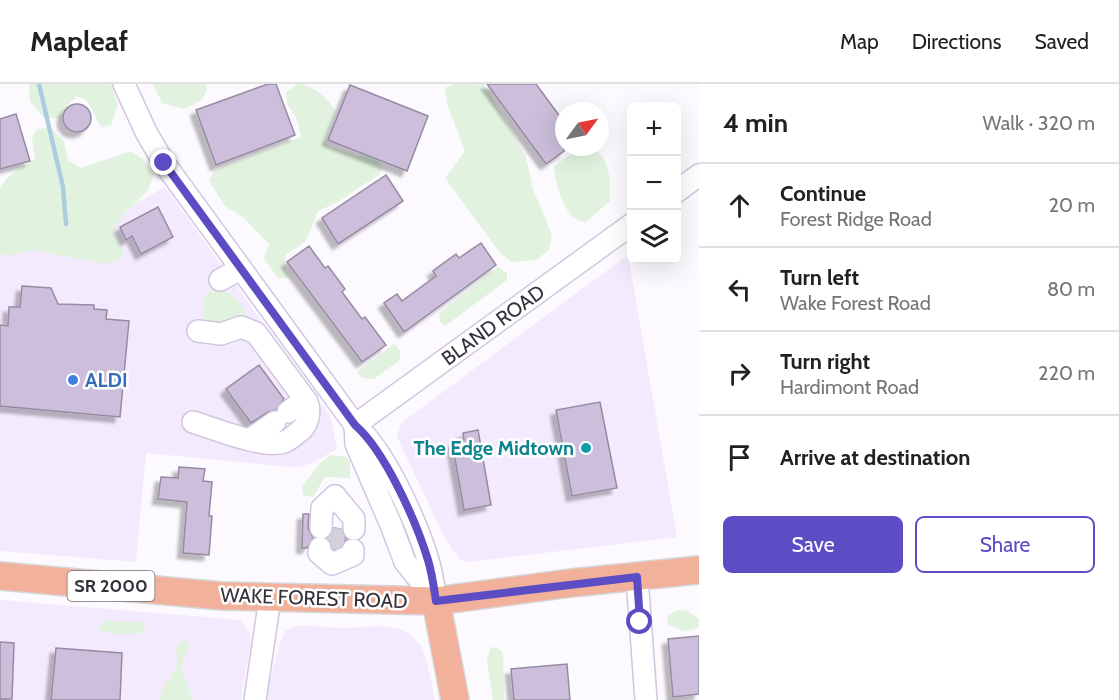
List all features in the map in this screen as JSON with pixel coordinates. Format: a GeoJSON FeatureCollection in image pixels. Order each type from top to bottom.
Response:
{"type":"FeatureCollection","features":[{"type":"Feature","properties":{"kind":"main road","name":"WAKE FOREST ROAD"},"geometry":{"type":"LineString","coordinates":[[0,576],[210,595],[436,601],[699,570]]}},
{"type":"Feature","properties":{"kind":"main road"},"geometry":{"type":"LineString","coordinates":[[436,601],[455,700]]}},
{"type":"Feature","properties":{"kind":"street"},"geometry":{"type":"LineString","coordinates":[[124,84],[146,132],[164,163],[355,425],[367,435],[378,452],[404,502],[428,561],[436,601]]}},
{"type":"Feature","properties":{"kind":"street"},"geometry":{"type":"LineString","coordinates":[[681,188],[699,175]]}},
{"type":"Feature","properties":{"kind":"street","name":"BLAND ROAD"},"geometry":{"type":"LineString","coordinates":[[355,425],[627,228]]}},
{"type":"Feature","properties":{"kind":"street"},"geometry":{"type":"LineString","coordinates":[[220,280],[240,269]]}},
{"type":"Feature","properties":{"kind":"street"},"geometry":{"type":"LineString","coordinates":[[193,422],[256,441],[286,442],[305,428],[292,415],[256,333],[242,327],[221,334],[198,331]]}},
{"type":"Feature","properties":{"kind":"street"},"geometry":{"type":"LineString","coordinates":[[256,441],[292,415]]}},
{"type":"Feature","properties":{"kind":"street"},"geometry":{"type":"LineString","coordinates":[[335,496],[354,519],[335,542],[322,508],[335,496]]}},
{"type":"Feature","properties":{"kind":"street"},"geometry":{"type":"LineString","coordinates":[[637,577],[646,700]]}},
{"type":"Feature","properties":{"kind":"street"},"geometry":{"type":"LineString","coordinates":[[255,700],[270,598]]}},
{"type":"Feature","properties":{"kind":"shaded area"},"geometry":{"type":"Polygon","coordinates":[[[165,187],[330,416],[337,449],[314,462],[290,467],[146,453],[136,562],[0,551],[0,247],[57,247],[165,187]]]}},
{"type":"Feature","properties":{"kind":"shaded area"},"geometry":{"type":"Polygon","coordinates":[[[627,256],[677,537],[469,562],[461,560],[444,536],[397,437],[401,423],[627,256]]]}},
{"type":"Feature","properties":{"kind":"shaded area"},"geometry":{"type":"Polygon","coordinates":[[[0,600],[241,620],[251,640],[241,700],[0,700],[0,600]]]}},
{"type":"Feature","properties":{"kind":"shaded area"},"geometry":{"type":"Polygon","coordinates":[[[299,625],[341,628],[381,626],[399,629],[411,635],[421,646],[435,700],[264,700],[286,630],[299,625]]]}},
{"type":"Feature","properties":{"kind":"green space"},"geometry":{"type":"Polygon","coordinates":[[[29,84],[111,84],[118,105],[111,125],[101,127],[87,100],[77,96],[68,105],[60,119],[43,117],[30,101],[29,84]]]}},
{"type":"Feature","properties":{"kind":"green space"},"geometry":{"type":"Polygon","coordinates":[[[153,84],[207,84],[207,89],[200,100],[184,109],[162,103],[153,84]]]}},
{"type":"Feature","properties":{"kind":"green space"},"geometry":{"type":"Polygon","coordinates":[[[298,84],[320,93],[336,111],[324,140],[328,146],[356,156],[375,155],[382,167],[380,174],[336,203],[318,211],[306,241],[286,255],[284,265],[289,277],[278,279],[264,258],[269,244],[243,217],[225,206],[209,181],[215,170],[301,137],[297,119],[287,104],[286,92],[298,84]]]}},
{"type":"Feature","properties":{"kind":"green space"},"geometry":{"type":"Polygon","coordinates":[[[454,84],[484,84],[526,157],[533,189],[552,235],[549,250],[536,260],[512,262],[500,253],[445,178],[465,151],[447,104],[445,88],[454,84]]]}},
{"type":"Feature","properties":{"kind":"green space"},"geometry":{"type":"Polygon","coordinates":[[[51,128],[64,141],[68,160],[81,168],[131,151],[144,160],[153,174],[149,189],[120,219],[113,232],[124,253],[118,261],[104,264],[34,250],[7,256],[0,253],[0,190],[2,185],[14,172],[35,159],[32,139],[37,129],[51,128]]]}},
{"type":"Feature","properties":{"kind":"green space"},"geometry":{"type":"Polygon","coordinates":[[[568,156],[601,156],[609,174],[610,201],[585,223],[574,217],[565,206],[559,192],[554,166],[568,156]]]}},
{"type":"Feature","properties":{"kind":"green space"},"geometry":{"type":"Polygon","coordinates":[[[498,267],[507,273],[507,280],[445,326],[440,321],[439,313],[498,267]]]}},
{"type":"Feature","properties":{"kind":"green space"},"geometry":{"type":"Polygon","coordinates":[[[214,288],[229,294],[247,314],[236,332],[207,326],[204,316],[204,297],[214,288]]]}},
{"type":"Feature","properties":{"kind":"green space"},"geometry":{"type":"Polygon","coordinates":[[[394,344],[400,351],[400,360],[374,379],[362,378],[357,372],[394,344]]]}},
{"type":"Feature","properties":{"kind":"green space"},"geometry":{"type":"Polygon","coordinates":[[[331,455],[346,457],[350,462],[350,478],[325,477],[313,497],[303,495],[302,487],[320,463],[331,455]]]}},
{"type":"Feature","properties":{"kind":"green space"},"geometry":{"type":"Polygon","coordinates":[[[677,610],[688,611],[699,619],[699,628],[684,631],[667,624],[668,615],[677,610]]]}},
{"type":"Feature","properties":{"kind":"green space"},"geometry":{"type":"Polygon","coordinates":[[[103,621],[141,622],[146,627],[142,633],[121,635],[99,630],[97,628],[103,621]]]}},
{"type":"Feature","properties":{"kind":"green space"},"geometry":{"type":"Polygon","coordinates":[[[185,640],[190,644],[182,667],[193,700],[159,700],[175,669],[177,655],[175,648],[185,640]]]}},
{"type":"Feature","properties":{"kind":"green space"},"geometry":{"type":"Polygon","coordinates":[[[491,647],[503,653],[504,700],[493,700],[487,660],[491,647]]]}},
{"type":"Feature","properties":{"kind":"building"},"geometry":{"type":"Polygon","coordinates":[[[268,84],[276,84],[295,135],[216,165],[196,110],[268,84]]]}},
{"type":"Feature","properties":{"kind":"building"},"geometry":{"type":"Polygon","coordinates":[[[487,84],[536,84],[555,110],[555,156],[557,156],[546,164],[487,84]]]}},
{"type":"Feature","properties":{"kind":"building"},"geometry":{"type":"Polygon","coordinates":[[[350,85],[428,116],[407,171],[328,140],[350,85]]]}},
{"type":"Feature","properties":{"kind":"building"},"geometry":{"type":"Polygon","coordinates":[[[77,104],[87,108],[91,118],[87,128],[77,132],[67,128],[63,118],[67,108],[77,104]]]}},
{"type":"Feature","properties":{"kind":"building"},"geometry":{"type":"Polygon","coordinates":[[[16,114],[30,161],[0,169],[0,119],[16,114]]]}},
{"type":"Feature","properties":{"kind":"building"},"geometry":{"type":"Polygon","coordinates":[[[386,175],[403,201],[338,244],[322,218],[386,175]]]}},
{"type":"Feature","properties":{"kind":"building"},"geometry":{"type":"Polygon","coordinates":[[[158,207],[173,237],[141,254],[132,236],[126,240],[120,227],[158,207]]]}},
{"type":"Feature","properties":{"kind":"building"},"geometry":{"type":"Polygon","coordinates":[[[481,243],[496,265],[404,332],[384,303],[397,294],[402,301],[436,276],[433,271],[456,254],[459,258],[481,243]]]}},
{"type":"Feature","properties":{"kind":"building"},"geometry":{"type":"Polygon","coordinates":[[[309,246],[325,268],[328,266],[345,289],[342,292],[362,319],[365,317],[386,345],[362,362],[287,262],[309,246]]]}},
{"type":"Feature","properties":{"kind":"building"},"geometry":{"type":"Polygon","coordinates":[[[22,286],[51,288],[58,304],[94,305],[94,309],[107,310],[106,319],[129,321],[120,417],[0,406],[0,325],[8,326],[9,307],[20,307],[22,286]]]}},
{"type":"Feature","properties":{"kind":"building"},"geometry":{"type":"Polygon","coordinates":[[[259,365],[284,399],[276,410],[268,412],[251,423],[226,389],[259,365]]]}},
{"type":"Feature","properties":{"kind":"building","name":"The Edge Midtown"},"geometry":{"type":"Polygon","coordinates":[[[600,402],[617,488],[572,496],[556,410],[600,402]]]}},
{"type":"Feature","properties":{"kind":"building"},"geometry":{"type":"Polygon","coordinates":[[[478,430],[491,505],[464,510],[452,442],[464,440],[463,433],[478,430]]]}},
{"type":"Feature","properties":{"kind":"building"},"geometry":{"type":"Polygon","coordinates":[[[179,467],[205,469],[203,481],[212,482],[209,555],[183,553],[187,502],[158,499],[161,477],[178,478],[179,467]]]}},
{"type":"Feature","properties":{"kind":"building"},"geometry":{"type":"Polygon","coordinates":[[[303,514],[309,514],[308,528],[313,538],[307,548],[302,548],[303,514]]]}},
{"type":"Feature","properties":{"kind":"building"},"geometry":{"type":"Polygon","coordinates":[[[334,528],[341,529],[347,539],[335,549],[332,548],[328,538],[334,528]]]}},
{"type":"Feature","properties":{"kind":"building"},"geometry":{"type":"Polygon","coordinates":[[[699,636],[699,694],[673,697],[668,639],[699,636]]]}},
{"type":"Feature","properties":{"kind":"building"},"geometry":{"type":"Polygon","coordinates":[[[0,642],[14,643],[12,699],[0,699],[0,642]]]}},
{"type":"Feature","properties":{"kind":"building"},"geometry":{"type":"Polygon","coordinates":[[[56,648],[122,653],[120,700],[51,700],[56,648]]]}},
{"type":"Feature","properties":{"kind":"building"},"geometry":{"type":"Polygon","coordinates":[[[567,664],[570,700],[514,700],[511,669],[567,664]]]}},
{"type":"Feature","properties":{"kind":"waterway"},"geometry":{"type":"LineString","coordinates":[[39,84],[63,187],[66,224]]}},
{"type":"Feature","properties":{"kind":"tunnel"},"geometry":{"type":"LineString","coordinates":[[333,549],[334,528]]}},
{"type":"Feature","properties":{"kind":"place","name":"ALDI"},"geometry":{"type":"Point","coordinates":[73,380]}},
{"type":"Feature","properties":{"kind":"place","name":"The Edge Midtown"},"geometry":{"type":"Point","coordinates":[586,448]}},
{"type":"Feature","properties":{"kind":"route"},"geometry":{"type":"LineString","coordinates":[[164,163],[355,425],[367,435],[378,452],[420,539],[428,561],[436,601],[571,583],[637,577],[640,622]]}}]}
